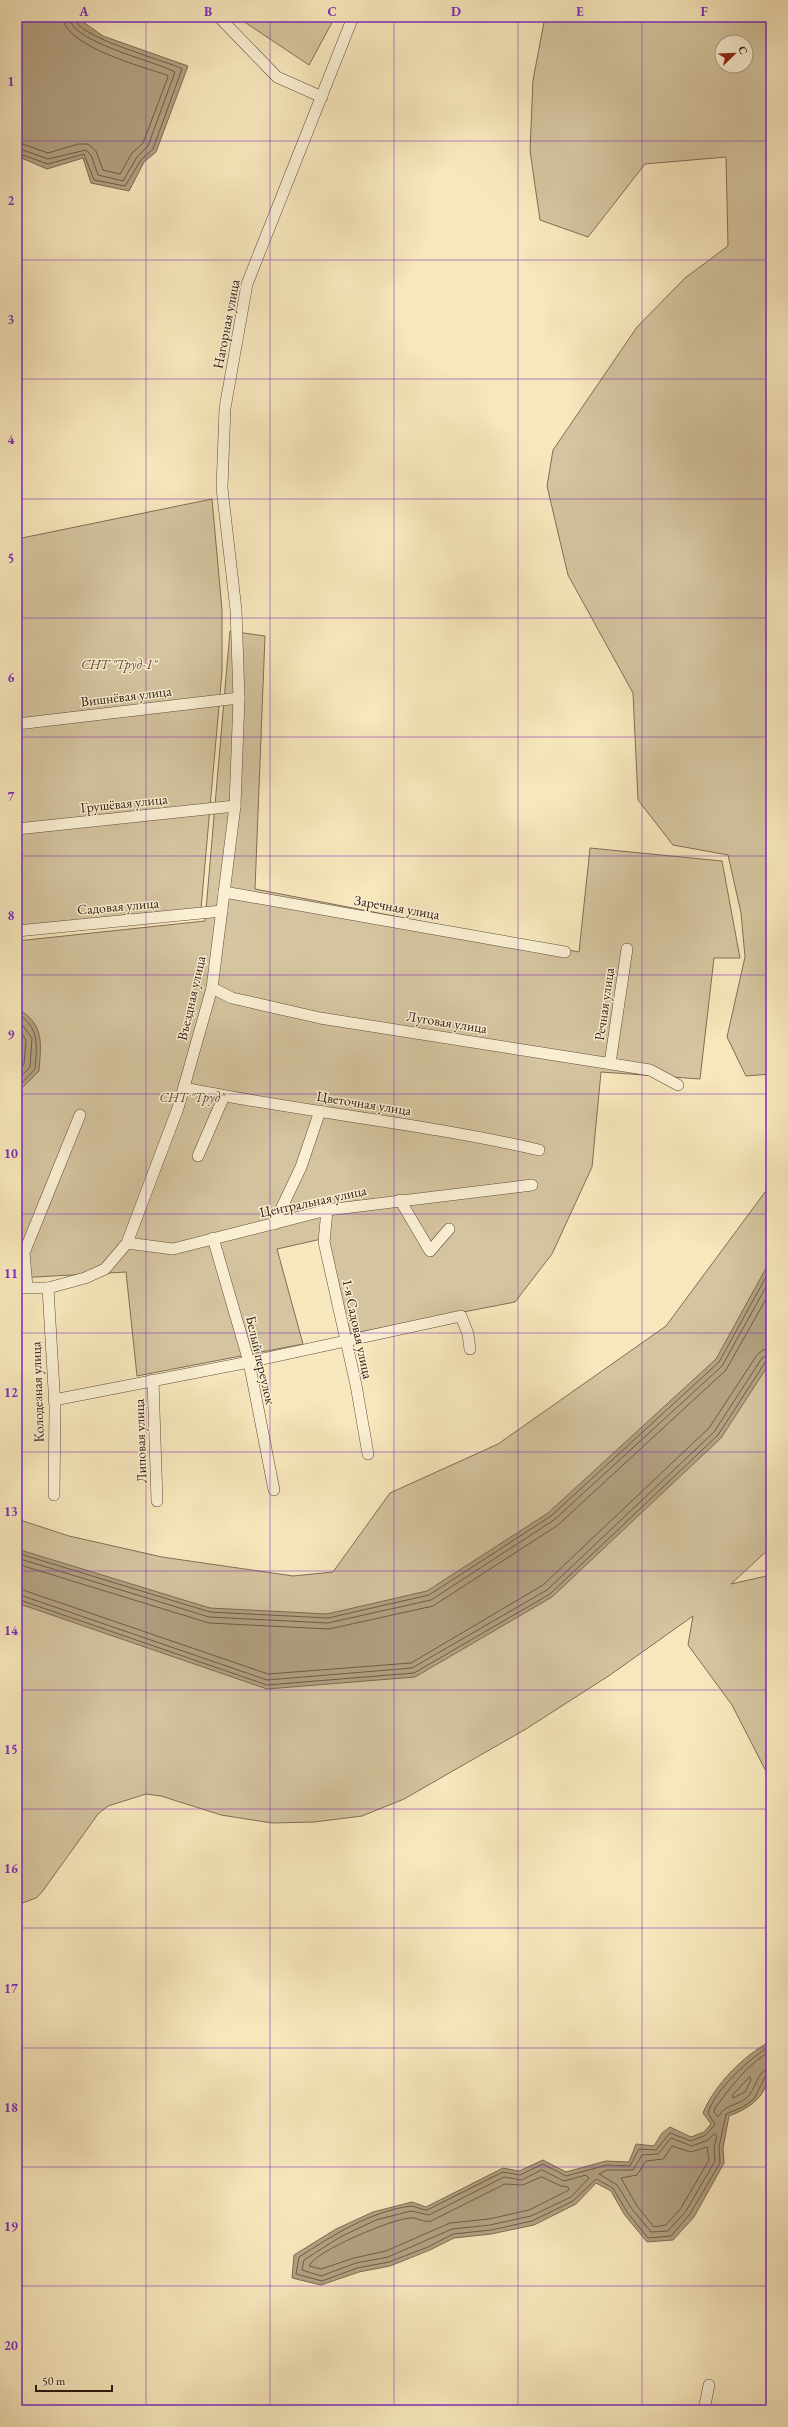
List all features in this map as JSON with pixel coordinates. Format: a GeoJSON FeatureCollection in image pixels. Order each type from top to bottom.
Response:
{"type":"FeatureCollection","features":[{"type":"Feature","properties":{"kind":"street"},"geometry":{"type":"LineString","coordinates":[[219,17],[277,77],[322,97]]}},
{"type":"Feature","properties":{"kind":"street","name":"Нагорная улица"},"geometry":{"type":"LineString","coordinates":[[236,656],[236,610],[223,491],[225,408],[247,284],[353,17]]}},
{"type":"Feature","properties":{"kind":"street","name":"Въездная улица"},"geometry":{"type":"LineString","coordinates":[[22,1288],[48,1288],[85,1278],[105,1269],[127,1243],[184,1088],[212,988],[235,806],[238,698],[236,656]]}},
{"type":"Feature","properties":{"kind":"street","name":"Вишнёвая улица"},"geometry":{"type":"LineString","coordinates":[[17,724],[238,698]]}},
{"type":"Feature","properties":{"kind":"street","name":"Грушёвая улица"},"geometry":{"type":"LineString","coordinates":[[17,829],[235,806]]}},
{"type":"Feature","properties":{"kind":"street","name":"Заречная улица"},"geometry":{"type":"LineString","coordinates":[[224,892],[565,952]]}},
{"type":"Feature","properties":{"kind":"street","name":"Садовая улица"},"geometry":{"type":"LineString","coordinates":[[17,931],[222,911]]}},
{"type":"Feature","properties":{"kind":"street","name":"Речная улица"},"geometry":{"type":"LineString","coordinates":[[610,1063],[627,949]]}},
{"type":"Feature","properties":{"kind":"street","name":"Луговая улица"},"geometry":{"type":"LineString","coordinates":[[212,988],[232,998],[320,1018],[650,1070],[678,1085]]}},
{"type":"Feature","properties":{"kind":"street","name":"Цветочная улица"},"geometry":{"type":"LineString","coordinates":[[184,1088],[224,1096],[479,1136],[539,1150]]}},
{"type":"Feature","properties":{"kind":"street"},"geometry":{"type":"LineString","coordinates":[[198,1156],[224,1096]]}},
{"type":"Feature","properties":{"kind":"street"},"geometry":{"type":"LineString","coordinates":[[274,1224],[301,1167],[320,1111]]}},
{"type":"Feature","properties":{"kind":"street"},"geometry":{"type":"LineString","coordinates":[[22,1288],[24,1253],[80,1115]]}},
{"type":"Feature","properties":{"kind":"street","name":"Центральная улица"},"geometry":{"type":"LineString","coordinates":[[127,1243],[173,1250],[214,1238],[327,1210],[532,1185]]}},
{"type":"Feature","properties":{"kind":"street"},"geometry":{"type":"LineString","coordinates":[[400,1200],[430,1251],[449,1229]]}},
{"type":"Feature","properties":{"kind":"street","name":"1-я Садовая улица"},"geometry":{"type":"LineString","coordinates":[[327,1210],[324,1242],[368,1454]]}},
{"type":"Feature","properties":{"kind":"street","name":"Белый переулок"},"geometry":{"type":"LineString","coordinates":[[214,1238],[249,1362],[274,1490]]}},
{"type":"Feature","properties":{"kind":"street","name":"Колодезная улица"},"geometry":{"type":"LineString","coordinates":[[48,1288],[54,1400],[54,1495]]}},
{"type":"Feature","properties":{"kind":"street"},"geometry":{"type":"LineString","coordinates":[[54,1400],[249,1362],[461,1316],[468,1334],[470,1349]]}},
{"type":"Feature","properties":{"kind":"street","name":"Липовая улица"},"geometry":{"type":"LineString","coordinates":[[153,1380],[157,1501]]}},
{"type":"Feature","properties":{"kind":"street"},"geometry":{"type":"LineString","coordinates":[[704,2410],[709,2385]]}},
{"type":"Feature","properties":{"kind":"green space"},"geometry":{"type":"Polygon","coordinates":[[[237,17],[335,17],[309,65],[237,17]]]}},
{"type":"Feature","properties":{"kind":"green space"},"geometry":{"type":"Polygon","coordinates":[[[545,17],[771,17],[771,1074],[746,1076],[727,1037],[745,957],[741,913],[728,855],[673,845],[638,800],[633,693],[568,575],[547,486],[553,450],[637,327],[685,278],[728,246],[726,157],[645,164],[588,237],[540,220],[530,151],[533,80],[545,17]]]}},
{"type":"Feature","properties":{"kind":"green space","name":"СНТ \"Труд-1\""},"geometry":{"type":"Polygon","coordinates":[[[212,499],[222,610],[222,672],[201,909],[17,929],[17,539],[212,499]]]}},
{"type":"Feature","properties":{"kind":"green space","name":"СНТ \"Труд\""},"geometry":{"type":"Polygon","coordinates":[[[230,631],[265,636],[255,889],[579,952],[590,848],[722,861],[740,958],[714,958],[700,1079],[601,1072],[592,1167],[552,1254],[515,1302],[350,1334],[326,1238],[277,1249],[303,1344],[137,1376],[126,1272],[17,1278],[17,941],[205,921],[230,631]]]}},
{"type":"Feature","properties":{"kind":"green space"},"geometry":{"type":"Polygon","coordinates":[[[771,1184],[771,1547],[731,1584],[771,1575],[771,1781],[732,1705],[688,1645],[693,1616],[610,1675],[526,1729],[404,1799],[362,1816],[314,1822],[272,1823],[221,1815],[161,1796],[146,1794],[108,1806],[98,1814],[42,1892],[36,1898],[17,1905],[17,1519],[69,1536],[162,1557],[293,1576],[333,1572],[390,1493],[498,1444],[666,1326],[771,1184]]]}},
{"type":"Feature","properties":{"kind":"water"},"geometry":{"type":"Polygon","coordinates":[[[17,17],[76,17],[103,36],[188,66],[156,152],[144,162],[129,191],[91,183],[83,158],[47,169],[17,156],[17,17]]]}},
{"type":"Feature","properties":{"kind":"water"},"geometry":{"type":"Polygon","coordinates":[[[17,1008],[33,1021],[37,1028],[40,1052],[39,1071],[17,1093],[17,1008]]]}},
{"type":"Feature","properties":{"kind":"water"},"geometry":{"type":"Polygon","coordinates":[[[771,1259],[771,1361],[721,1438],[552,1597],[415,1677],[267,1689],[17,1603],[17,1549],[210,1608],[327,1614],[427,1591],[548,1513],[716,1359],[771,1259]]]}},
{"type":"Feature","properties":{"kind":"water"},"geometry":{"type":"Polygon","coordinates":[[[771,2041],[770,2067],[765,2088],[752,2104],[729,2116],[723,2148],[724,2163],[694,2217],[673,2240],[647,2242],[624,2214],[611,2191],[596,2183],[576,2204],[534,2225],[491,2234],[454,2238],[430,2250],[390,2266],[359,2272],[321,2285],[292,2278],[294,2255],[336,2229],[373,2212],[412,2202],[426,2207],[503,2168],[519,2171],[543,2160],[566,2172],[606,2161],[629,2162],[636,2144],[654,2146],[662,2133],[670,2127],[691,2137],[704,2132],[711,2124],[703,2113],[708,2102],[722,2081],[750,2054],[771,2041]]]}}]}
